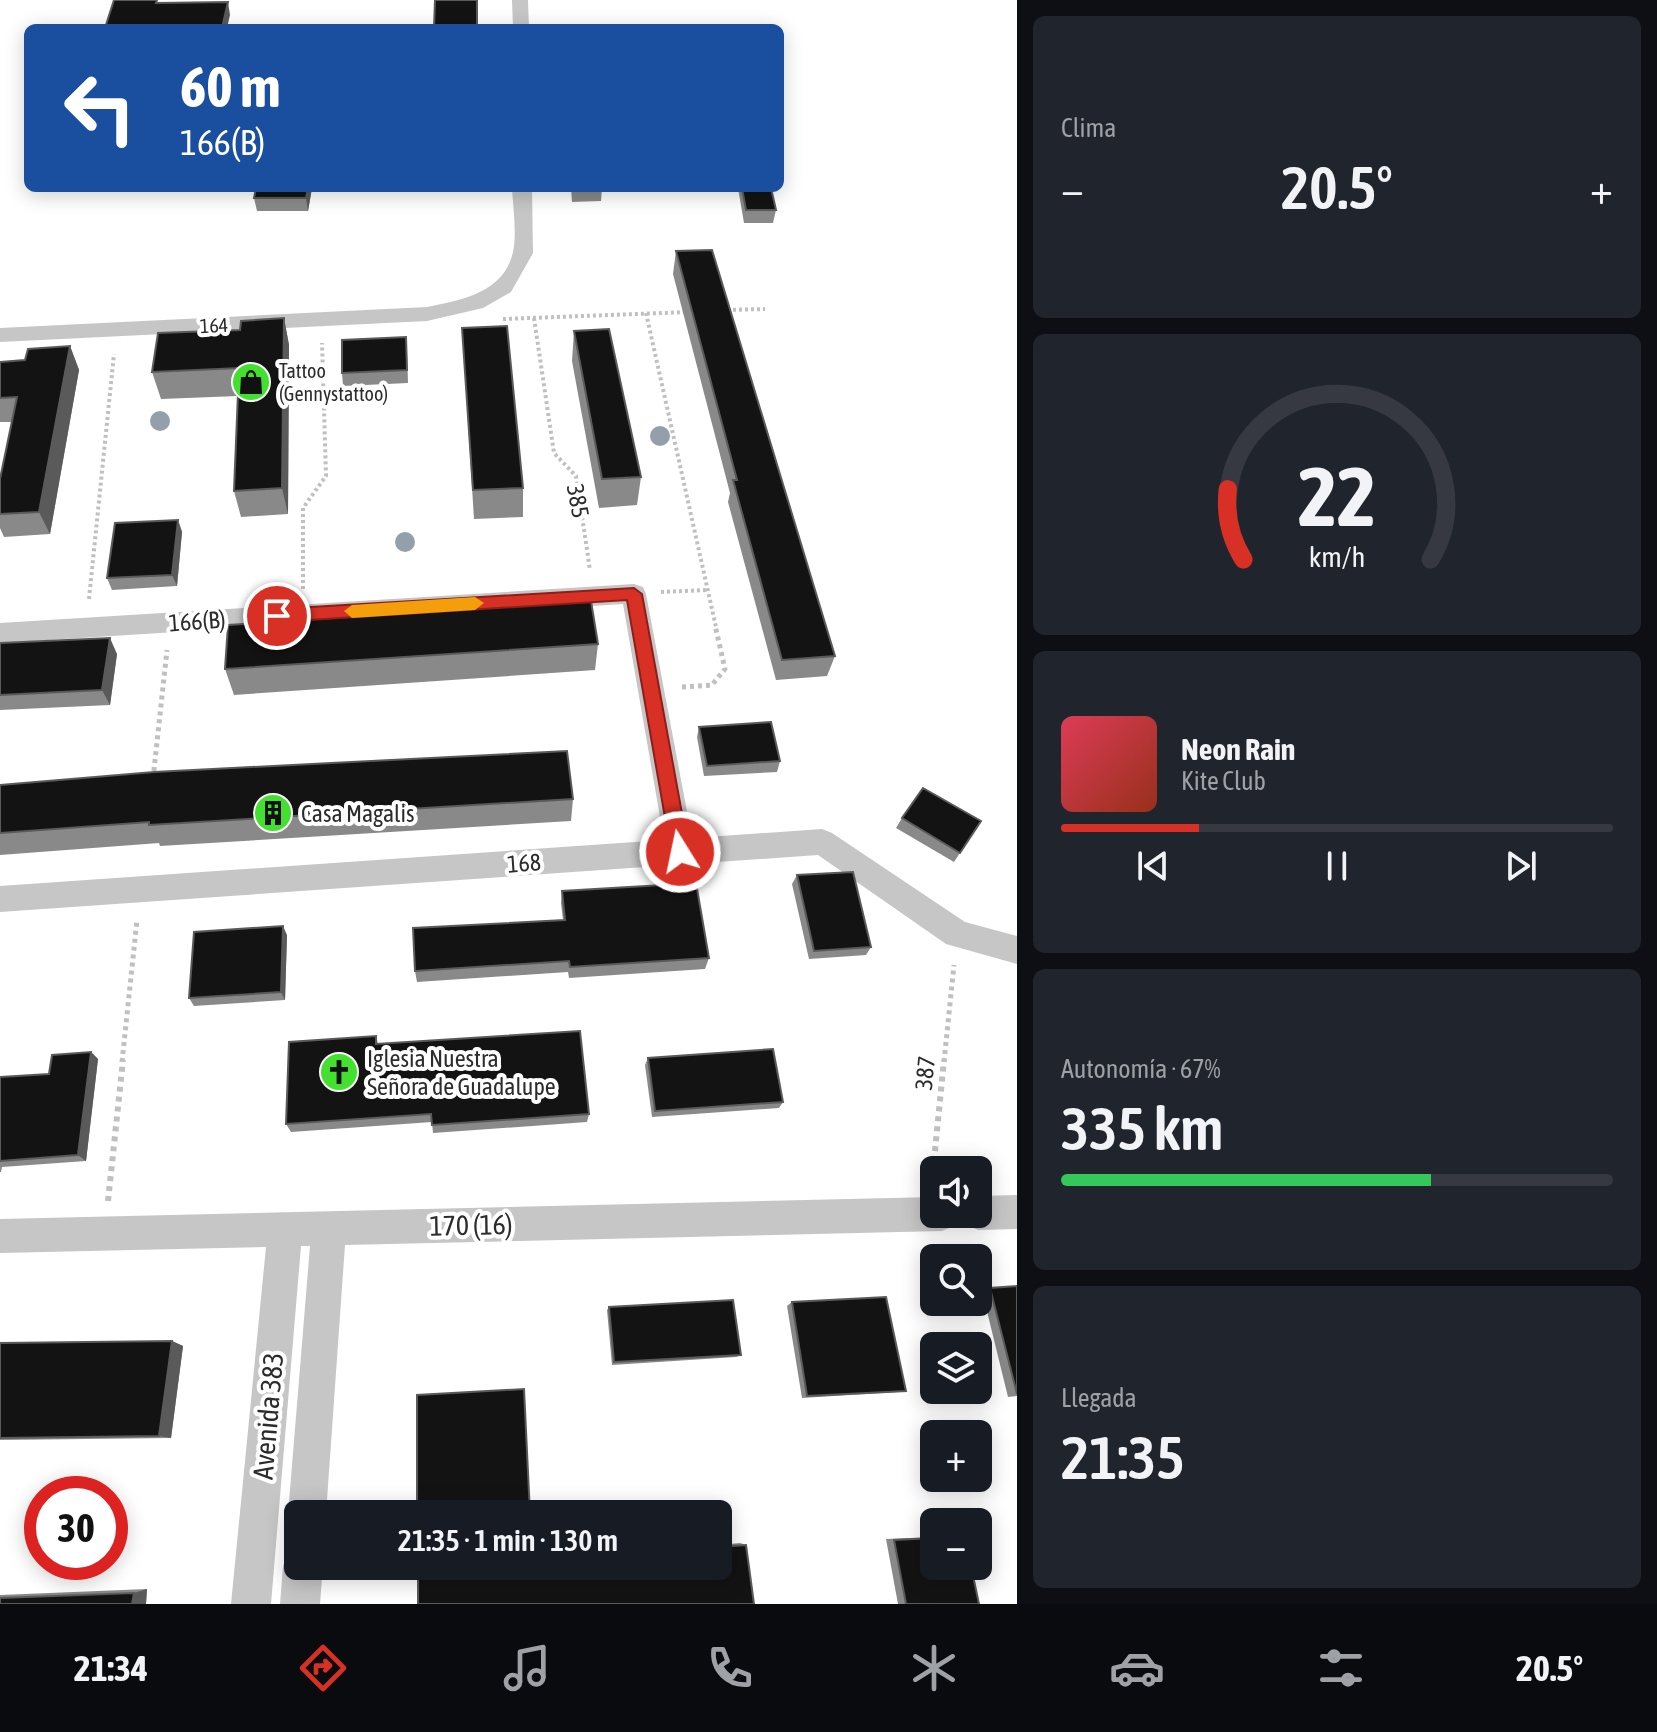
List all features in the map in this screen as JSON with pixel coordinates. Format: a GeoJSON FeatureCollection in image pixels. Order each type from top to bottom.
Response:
{"type":"FeatureCollection","features":[{"type":"Feature","properties":{"kind":"street"},"geometry":{"type":"LineString","coordinates":[[520,0],[521,24]]}},
{"type":"Feature","properties":{"kind":"street","name":"164"},"geometry":{"type":"LineString","coordinates":[[0,335],[427,314],[476,303],[504,287],[523,253],[522,192]]}},
{"type":"Feature","properties":{"kind":"street"},"geometry":{"type":"LineString","coordinates":[[634,594],[680,852]]}},
{"type":"Feature","properties":{"kind":"street","name":"166(B)"},"geometry":{"type":"LineString","coordinates":[[0,633],[634,594]]}},
{"type":"Feature","properties":{"kind":"street","name":"168"},"geometry":{"type":"LineString","coordinates":[[0,899],[822,842],[957,934],[1017,950]]}},
{"type":"Feature","properties":{"kind":"street"},"geometry":{"type":"LineString","coordinates":[[992,1213],[1017,1212]]}},
{"type":"Feature","properties":{"kind":"street","name":"170 (16)"},"geometry":{"type":"LineString","coordinates":[[0,1236],[920,1214]]}},
{"type":"Feature","properties":{"kind":"street","name":"Avenida 383"},"geometry":{"type":"LineString","coordinates":[[308,1500],[329,1228]]}},
{"type":"Feature","properties":{"kind":"street","name":"Avenida 383"},"geometry":{"type":"LineString","coordinates":[[251,1604],[285,1229]]}},
{"type":"Feature","properties":{"kind":"street"},"geometry":{"type":"LineString","coordinates":[[300,1604],[302,1580]]}},
{"type":"Feature","properties":{"kind":"path"},"geometry":{"type":"LineString","coordinates":[[721,311],[765,309]]}},
{"type":"Feature","properties":{"kind":"path"},"geometry":{"type":"LineString","coordinates":[[672,688],[712,685],[725,669],[646,313],[691,312]]}},
{"type":"Feature","properties":{"kind":"path","name":"385"},"geometry":{"type":"LineString","coordinates":[[593,596],[576,476],[554,453],[534,318],[646,313]]}},
{"type":"Feature","properties":{"kind":"path"},"geometry":{"type":"LineString","coordinates":[[304,614],[303,508],[326,476],[321,320]]}},
{"type":"Feature","properties":{"kind":"path"},"geometry":{"type":"LineString","coordinates":[[85,628],[117,329]]}},
{"type":"Feature","properties":{"kind":"path"},"geometry":{"type":"LineString","coordinates":[[634,594],[708,590]]}},
{"type":"Feature","properties":{"kind":"path"},"geometry":{"type":"LineString","coordinates":[[151,795],[170,623]]}},
{"type":"Feature","properties":{"kind":"path"},"geometry":{"type":"LineString","coordinates":[[105,1233],[140,890]]}},
{"type":"Feature","properties":{"kind":"path","name":"387"},"geometry":{"type":"LineString","coordinates":[[940,1156],[957,934]]}},
{"type":"Feature","properties":{"kind":"building"},"geometry":{"type":"Polygon","coordinates":[[[114,0],[228,2],[223,24],[106,24],[114,0]]]}},
{"type":"Feature","properties":{"kind":"building"},"geometry":{"type":"Polygon","coordinates":[[[435,0],[477,0],[477,24],[434,24],[435,0]]]}},
{"type":"Feature","properties":{"kind":"building"},"geometry":{"type":"Polygon","coordinates":[[[255,192],[307,192],[306,198],[254,198],[255,192]]]}},
{"type":"Feature","properties":{"kind":"building"},"geometry":{"type":"Polygon","coordinates":[[[743,192],[772,192],[776,210],[746,210],[743,192]]]}},
{"type":"Feature","properties":{"kind":"building"},"geometry":{"type":"Polygon","coordinates":[[[712,250],[835,656],[782,660],[676,251],[712,250]]]}},
{"type":"Feature","properties":{"kind":"building"},"geometry":{"type":"Polygon","coordinates":[[[284,318],[282,488],[234,491],[239,368],[152,372],[158,333],[240,330],[241,321],[284,318]]]}},
{"type":"Feature","properties":{"kind":"building"},"geometry":{"type":"Polygon","coordinates":[[[507,326],[523,488],[473,490],[462,328],[507,326]]]}},
{"type":"Feature","properties":{"kind":"building"},"geometry":{"type":"Polygon","coordinates":[[[609,329],[641,477],[602,479],[574,331],[609,329]]]}},
{"type":"Feature","properties":{"kind":"building"},"geometry":{"type":"Polygon","coordinates":[[[406,337],[407,370],[342,373],[342,340],[406,337]]]}},
{"type":"Feature","properties":{"kind":"building"},"geometry":{"type":"Polygon","coordinates":[[[70,346],[39,512],[0,514],[0,479],[17,397],[0,398],[0,362],[25,360],[28,349],[70,346]]]}},
{"type":"Feature","properties":{"kind":"building"},"geometry":{"type":"Polygon","coordinates":[[[178,520],[172,575],[107,578],[115,523],[178,520]]]}},
{"type":"Feature","properties":{"kind":"building"},"geometry":{"type":"Polygon","coordinates":[[[591,601],[598,644],[225,669],[228,625],[591,601]]]}},
{"type":"Feature","properties":{"kind":"building"},"geometry":{"type":"Polygon","coordinates":[[[110,638],[102,690],[0,695],[0,643],[110,638]]]}},
{"type":"Feature","properties":{"kind":"building"},"geometry":{"type":"Polygon","coordinates":[[[771,722],[780,761],[707,766],[699,727],[771,722]]]}},
{"type":"Feature","properties":{"kind":"building"},"geometry":{"type":"Polygon","coordinates":[[[567,751],[573,799],[0,833],[0,785],[154,772],[567,751]]]}},
{"type":"Feature","properties":{"kind":"building"},"geometry":{"type":"Polygon","coordinates":[[[923,788],[981,821],[960,853],[902,818],[923,788]]]}},
{"type":"Feature","properties":{"kind":"building"},"geometry":{"type":"Polygon","coordinates":[[[853,872],[871,947],[814,951],[797,875],[853,872]]]}},
{"type":"Feature","properties":{"kind":"building"},"geometry":{"type":"Polygon","coordinates":[[[696,883],[709,958],[570,967],[569,961],[415,971],[413,928],[565,920],[562,891],[696,883]]]}},
{"type":"Feature","properties":{"kind":"building"},"geometry":{"type":"Polygon","coordinates":[[[283,926],[281,992],[189,998],[194,932],[283,926]]]}},
{"type":"Feature","properties":{"kind":"building"},"geometry":{"type":"Polygon","coordinates":[[[580,1031],[589,1114],[432,1125],[431,1114],[286,1124],[289,1042],[376,1036],[376,1044],[580,1031]]]}},
{"type":"Feature","properties":{"kind":"building"},"geometry":{"type":"Polygon","coordinates":[[[773,1049],[783,1102],[655,1111],[648,1058],[773,1049]]]}},
{"type":"Feature","properties":{"kind":"building"},"geometry":{"type":"Polygon","coordinates":[[[91,1052],[78,1155],[0,1161],[0,1077],[49,1074],[52,1055],[91,1052]]]}},
{"type":"Feature","properties":{"kind":"building"},"geometry":{"type":"Polygon","coordinates":[[[1017,1286],[1017,1394],[992,1296],[992,1288],[1017,1286]]]}},
{"type":"Feature","properties":{"kind":"building"},"geometry":{"type":"Polygon","coordinates":[[[886,1297],[906,1391],[807,1396],[792,1302],[886,1297]]]}},
{"type":"Feature","properties":{"kind":"building"},"geometry":{"type":"Polygon","coordinates":[[[733,1300],[741,1355],[614,1362],[609,1307],[733,1300]]]}},
{"type":"Feature","properties":{"kind":"building"},"geometry":{"type":"Polygon","coordinates":[[[172,1341],[159,1436],[0,1438],[0,1343],[172,1341]]]}},
{"type":"Feature","properties":{"kind":"building"},"geometry":{"type":"Polygon","coordinates":[[[524,1389],[529,1500],[417,1500],[417,1395],[524,1389]]]}},
{"type":"Feature","properties":{"kind":"building"},"geometry":{"type":"Polygon","coordinates":[[[920,1539],[920,1580],[974,1580],[979,1604],[906,1604],[894,1540],[920,1539]]]}},
{"type":"Feature","properties":{"kind":"building"},"geometry":{"type":"Polygon","coordinates":[[[746,1545],[754,1604],[418,1604],[418,1580],[732,1580],[732,1546],[746,1545]]]}},
{"type":"Feature","properties":{"kind":"building"},"geometry":{"type":"Polygon","coordinates":[[[134,1593],[132,1604],[0,1604],[0,1598],[134,1593]]]}},
{"type":"Feature","properties":{"kind":"slow traffic"},"geometry":{"type":"LineString","coordinates":[[352,611],[475,603]]}},
{"type":"Feature","properties":{"kind":"place","name":"Tattoo (Gennystattoo)"},"geometry":{"type":"Point","coordinates":[251,382]}},
{"type":"Feature","properties":{"kind":"place","name":"Casa Magalis"},"geometry":{"type":"Point","coordinates":[273,813]}},
{"type":"Feature","properties":{"kind":"place","name":"Iglesia Nuestra Señora de Guadalupe"},"geometry":{"type":"Point","coordinates":[339,1072]}},
{"type":"Feature","properties":{"kind":"route"},"geometry":{"type":"LineString","coordinates":[[277,616],[634,594],[680,852]]}}]}
